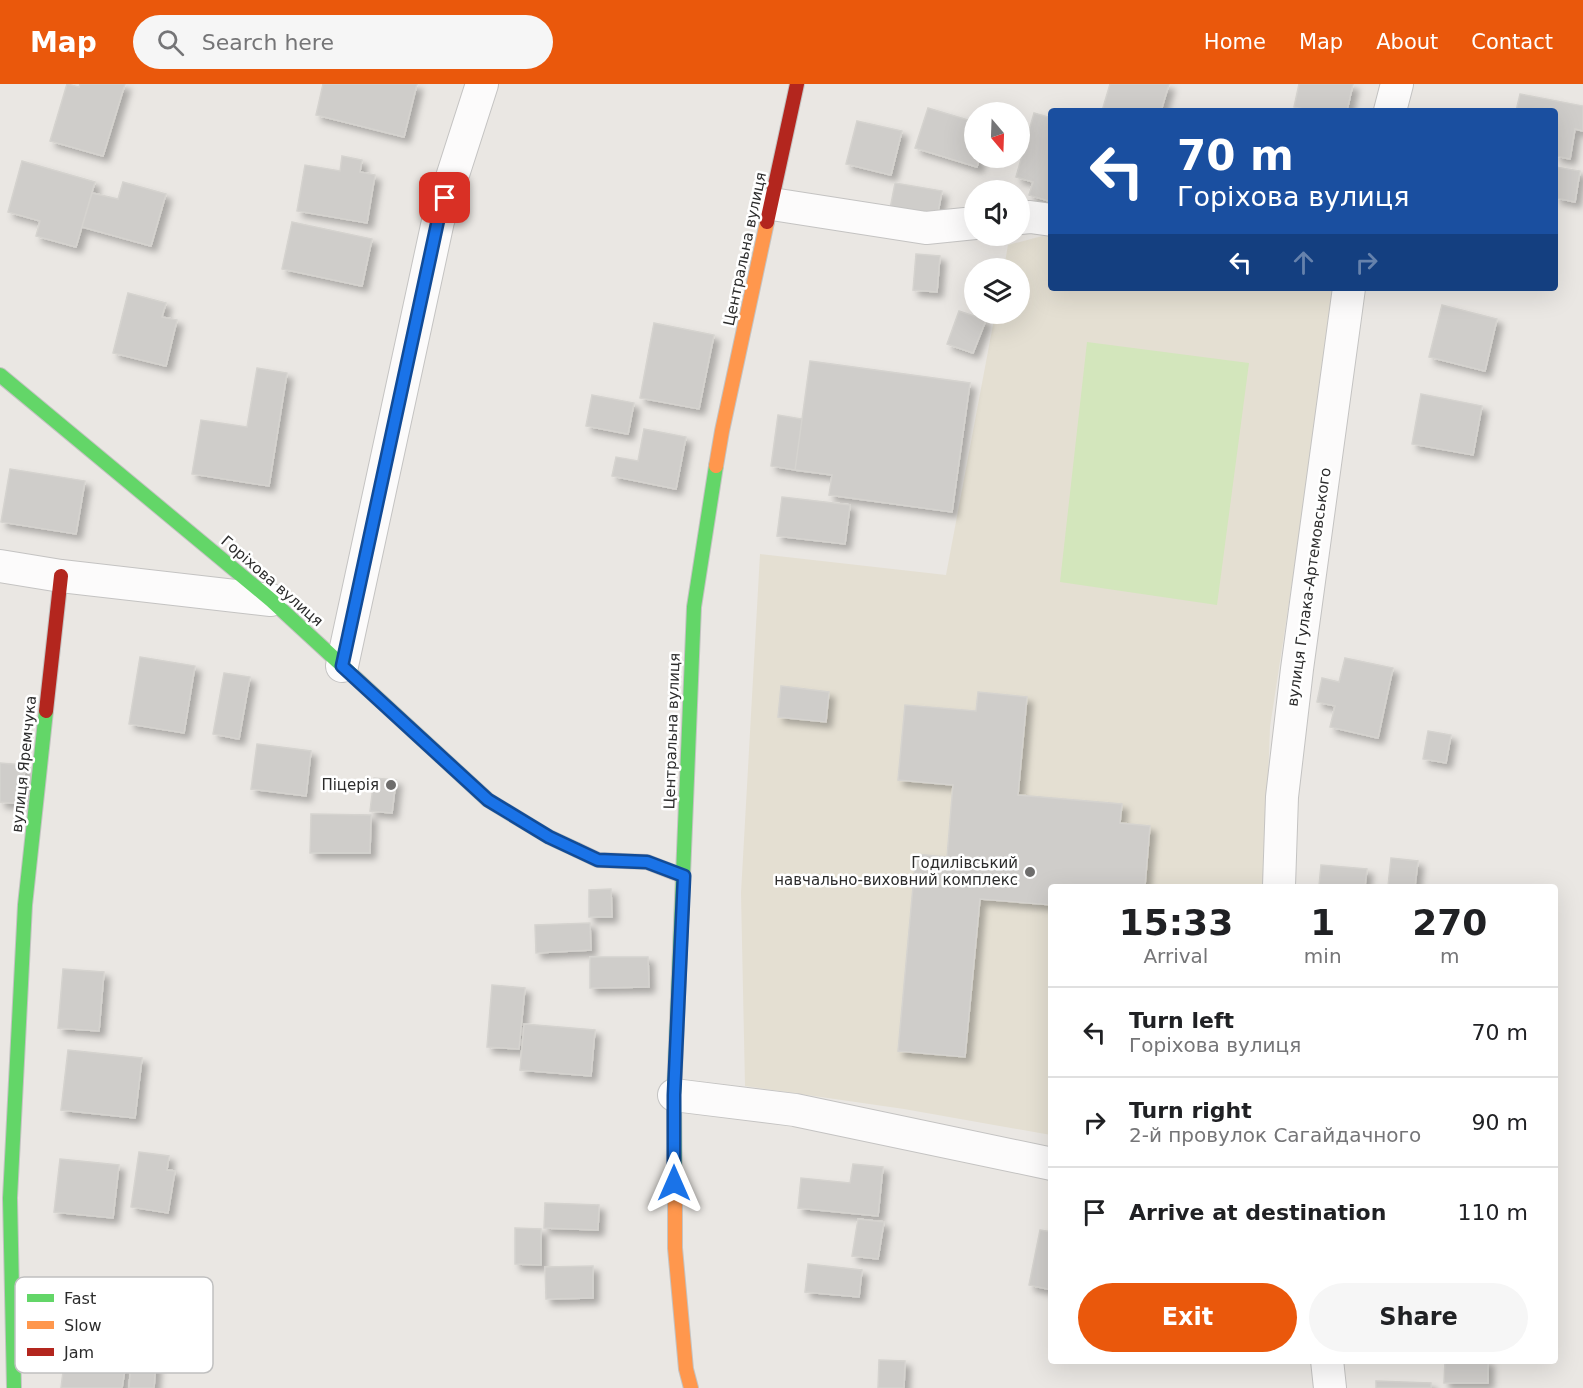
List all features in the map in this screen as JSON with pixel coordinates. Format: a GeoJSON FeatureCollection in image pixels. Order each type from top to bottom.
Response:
{"type":"FeatureCollection","features":[{"type":"Feature","properties":{"kind":"street"},"geometry":{"type":"LineString","coordinates":[[342,666],[438,220],[482,84]]}},
{"type":"Feature","properties":{"kind":"street","name":"Центральна вулиця"},"geometry":{"type":"LineString","coordinates":[[691,1388],[686,1369],[675,1248],[674,1095],[693,607],[722,431],[797,84]]}},
{"type":"Feature","properties":{"kind":"street"},"geometry":{"type":"LineString","coordinates":[[1391,108],[1397,84]]}},
{"type":"Feature","properties":{"kind":"street"},"geometry":{"type":"LineString","coordinates":[[772,204],[926,228],[964,224]]}},
{"type":"Feature","properties":{"kind":"street"},"geometry":{"type":"LineString","coordinates":[[1030,217],[1048,219]]}},
{"type":"Feature","properties":{"kind":"street","name":"вулиця Гулака-Артемовського"},"geometry":{"type":"LineString","coordinates":[[1279,884],[1282,797],[1349,291]]}},
{"type":"Feature","properties":{"kind":"street","name":"Горіхова вулиця"},"geometry":{"type":"LineString","coordinates":[[0,375],[271,600],[488,800],[549,837],[598,860],[647,862],[684,876]]}},
{"type":"Feature","properties":{"kind":"street"},"geometry":{"type":"LineString","coordinates":[[0,566],[61,576],[271,600]]}},
{"type":"Feature","properties":{"kind":"street","name":"вулиця Яремчука"},"geometry":{"type":"LineString","coordinates":[[14,1388],[10,1198],[25,905],[61,576]]}},
{"type":"Feature","properties":{"kind":"street"},"geometry":{"type":"LineString","coordinates":[[674,1095],[795,1110],[1048,1163]]}},
{"type":"Feature","properties":{"kind":"street"},"geometry":{"type":"LineString","coordinates":[[1327,1364],[1330,1388]]}},
{"type":"Feature","properties":{"kind":"shaded area"},"geometry":{"type":"Polygon","coordinates":[[[1048,235],[1048,291],[1337,291],[1270,727],[1264,884],[1048,884],[1048,1134],[904,1109],[745,1086],[741,893],[760,554],[946,575],[993,324],[1030,324],[1030,258],[1006,258],[1008,246],[1030,246],[1030,239],[1048,235]]]}},
{"type":"Feature","properties":{"kind":"green space"},"geometry":{"type":"Polygon","coordinates":[[[1087,342],[1249,363],[1217,605],[1060,582],[1087,342]]]}},
{"type":"Feature","properties":{"kind":"building"},"geometry":{"type":"Polygon","coordinates":[[[67,84],[79,87],[80,84],[125,84],[103,156],[50,141],[67,84]]]}},
{"type":"Feature","properties":{"kind":"building"},"geometry":{"type":"Polygon","coordinates":[[[323,84],[417,84],[404,137],[316,115],[323,84]]]}},
{"type":"Feature","properties":{"kind":"building"},"geometry":{"type":"Polygon","coordinates":[[[1110,84],[1169,84],[1162,108],[1103,108],[1110,84]]]}},
{"type":"Feature","properties":{"kind":"building"},"geometry":{"type":"Polygon","coordinates":[[[1299,84],[1353,84],[1348,108],[1294,107],[1299,84]]]}},
{"type":"Feature","properties":{"kind":"building"},"geometry":{"type":"Polygon","coordinates":[[[1520,94],[1583,106],[1583,131],[1575,129],[1570,159],[1558,156],[1558,108],[1517,108],[1520,94]]]}},
{"type":"Feature","properties":{"kind":"building"},"geometry":{"type":"Polygon","coordinates":[[[928,108],[964,119],[964,163],[915,148],[928,108]]]}},
{"type":"Feature","properties":{"kind":"building"},"geometry":{"type":"Polygon","coordinates":[[[1034,113],[1048,117],[1048,201],[1030,195],[1033,182],[1016,177],[1019,168],[1030,168],[1030,127],[1034,113]]]}},
{"type":"Feature","properties":{"kind":"building"},"geometry":{"type":"Polygon","coordinates":[[[857,121],[902,131],[891,175],[846,164],[857,121]]]}},
{"type":"Feature","properties":{"kind":"building"},"geometry":{"type":"Polygon","coordinates":[[[342,156],[362,160],[360,172],[375,175],[367,223],[297,211],[305,165],[340,171],[342,156]]]}},
{"type":"Feature","properties":{"kind":"building"},"geometry":{"type":"Polygon","coordinates":[[[22,161],[95,182],[76,247],[36,236],[40,221],[8,212],[22,161]]]}},
{"type":"Feature","properties":{"kind":"building"},"geometry":{"type":"Polygon","coordinates":[[[1558,167],[1580,171],[1575,202],[1558,198],[1558,167]]]}},
{"type":"Feature","properties":{"kind":"building"},"geometry":{"type":"Polygon","coordinates":[[[123,182],[166,194],[151,246],[82,227],[92,193],[118,199],[123,182]]]}},
{"type":"Feature","properties":{"kind":"building"},"geometry":{"type":"Polygon","coordinates":[[[895,183],[942,191],[937,218],[890,209],[895,183]]]}},
{"type":"Feature","properties":{"kind":"building"},"geometry":{"type":"Polygon","coordinates":[[[292,222],[372,239],[362,286],[282,269],[292,222]]]}},
{"type":"Feature","properties":{"kind":"building"},"geometry":{"type":"Polygon","coordinates":[[[916,254],[940,256],[937,292],[913,290],[916,254]]]}},
{"type":"Feature","properties":{"kind":"building"},"geometry":{"type":"Polygon","coordinates":[[[128,293],[166,303],[162,317],[177,320],[166,366],[113,353],[128,293]]]}},
{"type":"Feature","properties":{"kind":"building"},"geometry":{"type":"Polygon","coordinates":[[[1442,305],[1497,319],[1485,371],[1429,357],[1442,305]]]}},
{"type":"Feature","properties":{"kind":"building"},"geometry":{"type":"Polygon","coordinates":[[[959,311],[964,313],[964,324],[984,324],[973,353],[947,344],[959,311]]]}},
{"type":"Feature","properties":{"kind":"building"},"geometry":{"type":"Polygon","coordinates":[[[654,323],[714,335],[699,409],[640,398],[654,323]]]}},
{"type":"Feature","properties":{"kind":"building"},"geometry":{"type":"Polygon","coordinates":[[[810,361],[970,383],[952,512],[829,495],[832,475],[795,470],[810,361]]]}},
{"type":"Feature","properties":{"kind":"building"},"geometry":{"type":"Polygon","coordinates":[[[257,368],[287,373],[269,486],[192,474],[201,420],[247,427],[257,368]]]}},
{"type":"Feature","properties":{"kind":"building"},"geometry":{"type":"Polygon","coordinates":[[[1421,394],[1482,406],[1473,455],[1412,444],[1421,394]]]}},
{"type":"Feature","properties":{"kind":"building"},"geometry":{"type":"Polygon","coordinates":[[[592,395],[634,403],[628,434],[586,426],[592,395]]]}},
{"type":"Feature","properties":{"kind":"building"},"geometry":{"type":"Polygon","coordinates":[[[778,415],[802,419],[795,470],[771,466],[778,415]]]}},
{"type":"Feature","properties":{"kind":"building"},"geometry":{"type":"Polygon","coordinates":[[[644,429],[686,437],[676,489],[612,476],[616,457],[638,461],[644,429]]]}},
{"type":"Feature","properties":{"kind":"building"},"geometry":{"type":"Polygon","coordinates":[[[10,469],[85,481],[76,534],[1,522],[10,469]]]}},
{"type":"Feature","properties":{"kind":"building"},"geometry":{"type":"Polygon","coordinates":[[[782,497],[850,505],[845,544],[777,536],[782,497]]]}},
{"type":"Feature","properties":{"kind":"building"},"geometry":{"type":"Polygon","coordinates":[[[140,657],[195,666],[184,733],[129,724],[140,657]]]}},
{"type":"Feature","properties":{"kind":"building"},"geometry":{"type":"Polygon","coordinates":[[[1345,658],[1393,668],[1378,738],[1330,727],[1335,706],[1317,702],[1322,678],[1339,682],[1345,658]]]}},
{"type":"Feature","properties":{"kind":"building"},"geometry":{"type":"Polygon","coordinates":[[[224,673],[250,677],[239,739],[213,734],[224,673]]]}},
{"type":"Feature","properties":{"kind":"building"},"geometry":{"type":"Polygon","coordinates":[[[781,686],[829,692],[826,722],[778,717],[781,686]]]}},
{"type":"Feature","properties":{"kind":"building","name":"Годилівський навчально-виховний комплекс"},"geometry":{"type":"Polygon","coordinates":[[[978,692],[1027,697],[1018,795],[1122,804],[1120,823],[1150,826],[1145,884],[1048,884],[1048,905],[980,899],[965,1057],[898,1051],[916,854],[947,857],[953,785],[898,780],[905,705],[976,711],[978,692]]]}},
{"type":"Feature","properties":{"kind":"building"},"geometry":{"type":"Polygon","coordinates":[[[1428,731],[1451,735],[1446,763],[1423,759],[1428,731]]]}},
{"type":"Feature","properties":{"kind":"building"},"geometry":{"type":"Polygon","coordinates":[[[257,744],[311,751],[306,796],[251,789],[257,744]]]}},
{"type":"Feature","properties":{"kind":"building"},"geometry":{"type":"Polygon","coordinates":[[[0,763],[25,765],[22,804],[0,802],[0,763]]]}},
{"type":"Feature","properties":{"kind":"building"},"geometry":{"type":"Polygon","coordinates":[[[374,778],[396,780],[392,813],[370,811],[374,778]]]}},
{"type":"Feature","properties":{"kind":"building"},"geometry":{"type":"Polygon","coordinates":[[[311,814],[371,815],[370,853],[310,853],[311,814]]]}},
{"type":"Feature","properties":{"kind":"building"},"geometry":{"type":"Polygon","coordinates":[[[1391,858],[1418,861],[1415,884],[1388,884],[1391,858]]]}},
{"type":"Feature","properties":{"kind":"building"},"geometry":{"type":"Polygon","coordinates":[[[1321,865],[1367,869],[1365,884],[1319,884],[1321,865]]]}},
{"type":"Feature","properties":{"kind":"building"},"geometry":{"type":"Polygon","coordinates":[[[611,889],[612,917],[589,917],[589,890],[611,889]]]}},
{"type":"Feature","properties":{"kind":"building"},"geometry":{"type":"Polygon","coordinates":[[[590,923],[591,950],[536,953],[535,925],[590,923]]]}},
{"type":"Feature","properties":{"kind":"building"},"geometry":{"type":"Polygon","coordinates":[[[590,957],[648,957],[649,987],[590,988],[590,957]]]}},
{"type":"Feature","properties":{"kind":"building"},"geometry":{"type":"Polygon","coordinates":[[[63,969],[104,972],[99,1031],[58,1028],[63,969]]]}},
{"type":"Feature","properties":{"kind":"building"},"geometry":{"type":"Polygon","coordinates":[[[492,985],[525,988],[519,1049],[487,1047],[492,985]]]}},
{"type":"Feature","properties":{"kind":"building"},"geometry":{"type":"Polygon","coordinates":[[[524,1024],[595,1030],[591,1076],[520,1070],[524,1024]]]}},
{"type":"Feature","properties":{"kind":"building"},"geometry":{"type":"Polygon","coordinates":[[[68,1050],[142,1058],[135,1118],[61,1110],[68,1050]]]}},
{"type":"Feature","properties":{"kind":"building"},"geometry":{"type":"Polygon","coordinates":[[[139,1152],[169,1156],[167,1170],[175,1171],[168,1213],[131,1207],[139,1152]]]}},
{"type":"Feature","properties":{"kind":"building"},"geometry":{"type":"Polygon","coordinates":[[[60,1159],[119,1165],[113,1218],[54,1212],[60,1159]]]}},
{"type":"Feature","properties":{"kind":"building"},"geometry":{"type":"Polygon","coordinates":[[[853,1164],[883,1167],[878,1216],[798,1208],[801,1178],[850,1183],[853,1164]]]}},
{"type":"Feature","properties":{"kind":"building"},"geometry":{"type":"Polygon","coordinates":[[[545,1203],[599,1205],[598,1230],[544,1228],[545,1203]]]}},
{"type":"Feature","properties":{"kind":"building"},"geometry":{"type":"Polygon","coordinates":[[[858,1219],[884,1222],[878,1259],[852,1256],[858,1219]]]}},
{"type":"Feature","properties":{"kind":"building"},"geometry":{"type":"Polygon","coordinates":[[[515,1228],[541,1229],[541,1265],[515,1264],[515,1228]]]}},
{"type":"Feature","properties":{"kind":"building"},"geometry":{"type":"Polygon","coordinates":[[[1040,1230],[1048,1231],[1048,1289],[1029,1285],[1040,1230]]]}},
{"type":"Feature","properties":{"kind":"building"},"geometry":{"type":"Polygon","coordinates":[[[808,1264],[862,1270],[859,1297],[805,1292],[808,1264]]]}},
{"type":"Feature","properties":{"kind":"building"},"geometry":{"type":"Polygon","coordinates":[[[593,1266],[593,1298],[546,1299],[545,1267],[593,1266]]]}},
{"type":"Feature","properties":{"kind":"building"},"geometry":{"type":"Polygon","coordinates":[[[879,1360],[905,1361],[904,1388],[878,1388],[879,1360]]]}},
{"type":"Feature","properties":{"kind":"building"},"geometry":{"type":"Polygon","coordinates":[[[1445,1364],[1488,1364],[1488,1383],[1444,1383],[1445,1364]]]}},
{"type":"Feature","properties":{"kind":"building"},"geometry":{"type":"Polygon","coordinates":[[[63,1373],[124,1373],[122,1388],[61,1388],[63,1373]]]}},
{"type":"Feature","properties":{"kind":"building"},"geometry":{"type":"Polygon","coordinates":[[[130,1373],[155,1373],[154,1388],[129,1388],[130,1373]]]}},
{"type":"Feature","properties":{"kind":"building"},"geometry":{"type":"Polygon","coordinates":[[[1376,1381],[1431,1383],[1431,1388],[1376,1388],[1376,1381]]]}},
{"type":"Feature","properties":{"kind":"traffic: fast"},"geometry":{"type":"LineString","coordinates":[[0,375],[271,600],[488,800],[549,837],[577,850]]}},
{"type":"Feature","properties":{"kind":"traffic: fast"},"geometry":{"type":"LineString","coordinates":[[675,1202],[674,1095],[694,607],[716,466]]}},
{"type":"Feature","properties":{"kind":"traffic: fast"},"geometry":{"type":"LineString","coordinates":[[14,1388],[10,1198],[25,905],[46,711]]}},
{"type":"Feature","properties":{"kind":"traffic: slow"},"geometry":{"type":"LineString","coordinates":[[716,466],[767,222]]}},
{"type":"Feature","properties":{"kind":"traffic: slow"},"geometry":{"type":"LineString","coordinates":[[577,850],[598,860],[647,862],[683,876]]}},
{"type":"Feature","properties":{"kind":"traffic: slow"},"geometry":{"type":"LineString","coordinates":[[675,1202],[675,1248],[686,1369],[691,1388]]}},
{"type":"Feature","properties":{"kind":"traffic: jam"},"geometry":{"type":"LineString","coordinates":[[767,222],[797,84]]}},
{"type":"Feature","properties":{"kind":"traffic: jam"},"geometry":{"type":"LineString","coordinates":[[46,711],[61,576]]}},
{"type":"Feature","properties":{"kind":"place","name":"Піцерія"},"geometry":{"type":"Point","coordinates":[391,785]}},
{"type":"Feature","properties":{"kind":"place","name":"Годилівський навчально-виховний комплекс"},"geometry":{"type":"Point","coordinates":[1030,872]}},
{"type":"Feature","properties":{"kind":"route"},"geometry":{"type":"LineString","coordinates":[[445,198],[438,220],[342,666],[488,800],[549,837],[598,860],[647,862],[684,876],[674,1095],[674,1183]]}}]}
